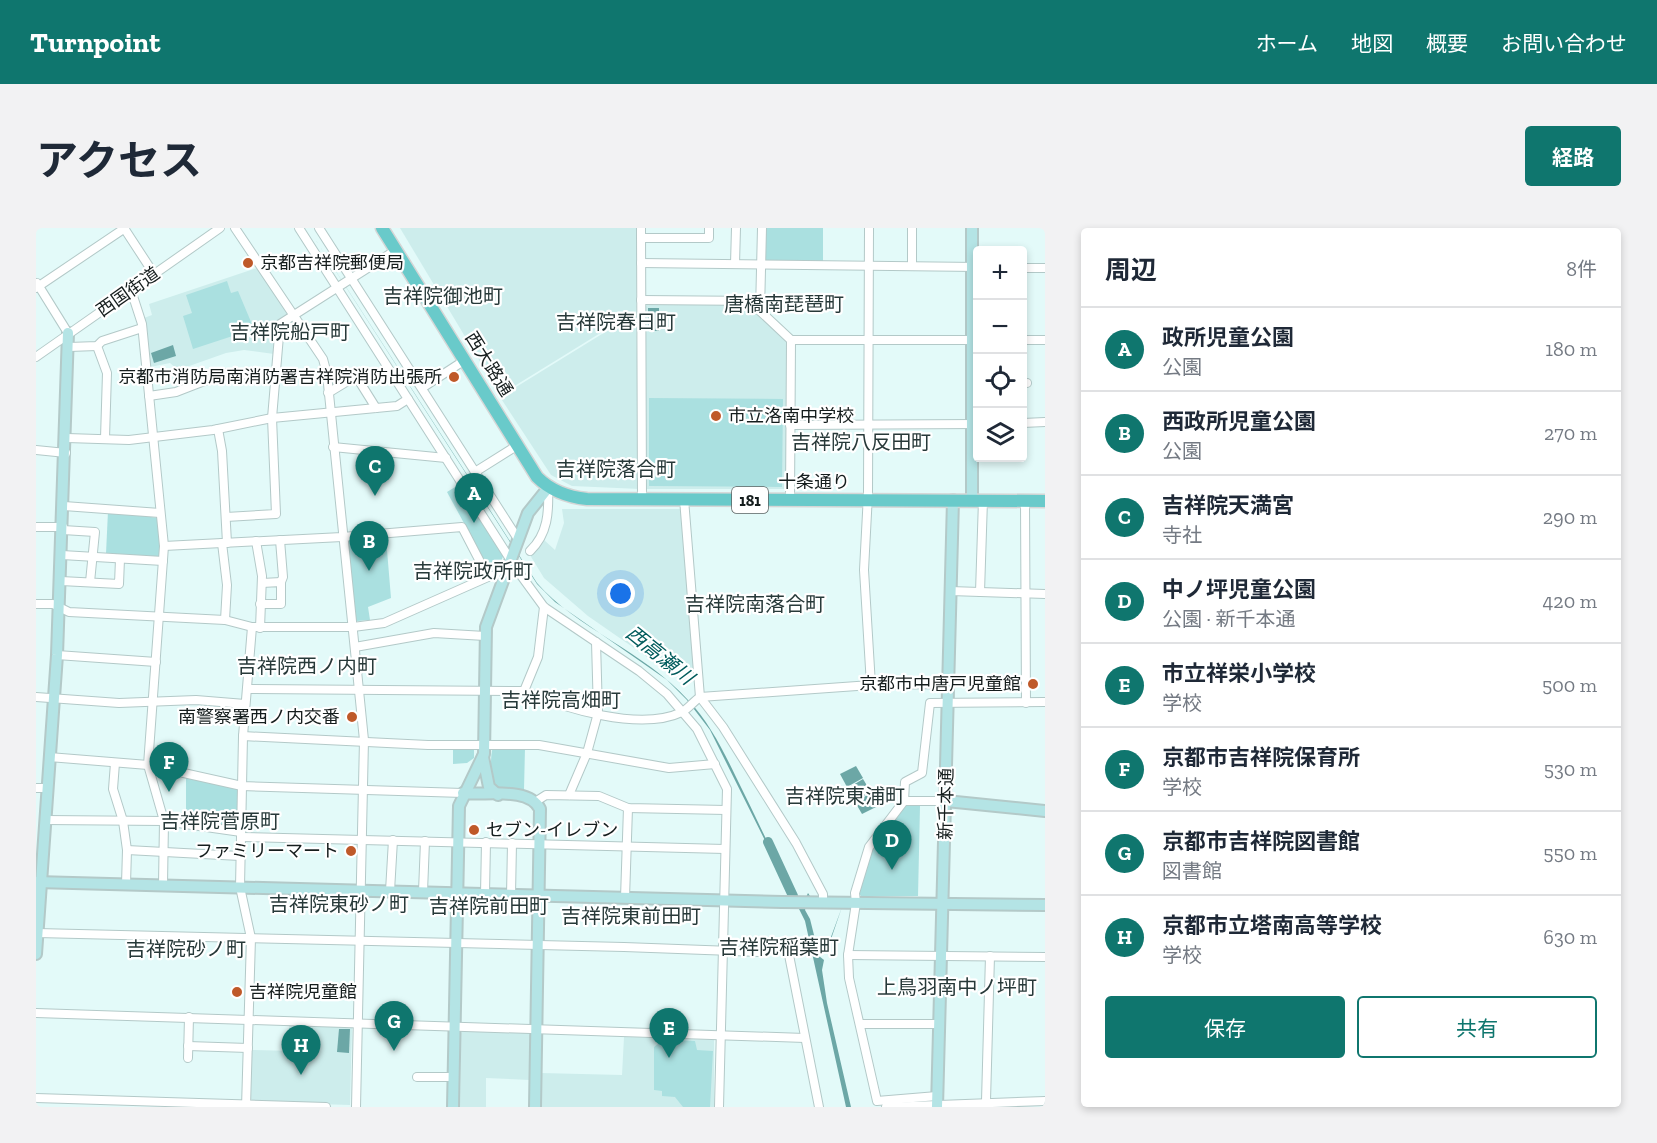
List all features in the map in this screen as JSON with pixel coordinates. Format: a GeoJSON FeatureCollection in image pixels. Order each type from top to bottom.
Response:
{"type":"FeatureCollection","features":[{"type":"Feature","properties":{"kind":"main road","name":"西大路通"},"geometry":{"type":"LineString","coordinates":[[382,228],[537,477],[548,488]]}},
{"type":"Feature","properties":{"kind":"main road","name":"十条通り"},"geometry":{"type":"LineString","coordinates":[[548,488],[578,498],[1045,501]]}},
{"type":"Feature","properties":{"kind":"street"},"geometry":{"type":"LineString","coordinates":[[36,954],[38,882],[45,820],[42,788],[50,757],[60,607],[69,347],[68,333],[37,285],[124,228],[154,274]]}},
{"type":"Feature","properties":{"kind":"street","name":"西国街道"},"geometry":{"type":"LineString","coordinates":[[36,357],[220,228]]}},
{"type":"Feature","properties":{"kind":"street"},"geometry":{"type":"LineString","coordinates":[[235,228],[323,359],[328,393],[364,740],[356,1107]]}},
{"type":"Feature","properties":{"kind":"street"},"geometry":{"type":"LineString","coordinates":[[299,228],[510,558],[544,607],[654,682],[683,711],[697,729],[727,789],[719,1107]]}},
{"type":"Feature","properties":{"kind":"street"},"geometry":{"type":"LineString","coordinates":[[319,228],[517,540]]}},
{"type":"Feature","properties":{"kind":"street"},"geometry":{"type":"LineString","coordinates":[[641,228],[642,499]]}},
{"type":"Feature","properties":{"kind":"street"},"geometry":{"type":"LineString","coordinates":[[641,238],[709,238],[709,228]]}},
{"type":"Feature","properties":{"kind":"street"},"geometry":{"type":"LineString","coordinates":[[735,264],[736,228]]}},
{"type":"Feature","properties":{"kind":"street"},"geometry":{"type":"LineString","coordinates":[[762,228],[760,311],[791,340],[973,340]]}},
{"type":"Feature","properties":{"kind":"street"},"geometry":{"type":"LineString","coordinates":[[869,228],[867,501],[864,570],[871,685]]}},
{"type":"Feature","properties":{"kind":"street"},"geometry":{"type":"LineString","coordinates":[[912,228],[912,266]]}},
{"type":"Feature","properties":{"kind":"street"},"geometry":{"type":"LineString","coordinates":[[972,228],[973,246]]}},
{"type":"Feature","properties":{"kind":"street"},"geometry":{"type":"LineString","coordinates":[[226,517],[276,514],[272,418],[280,324],[396,250]]}},
{"type":"Feature","properties":{"kind":"street"},"geometry":{"type":"LineString","coordinates":[[641,263],[973,267]]}},
{"type":"Feature","properties":{"kind":"street"},"geometry":{"type":"LineString","coordinates":[[1027,268],[1045,268]]}},
{"type":"Feature","properties":{"kind":"street"},"geometry":{"type":"LineString","coordinates":[[130,290],[142,328],[164,546],[148,765],[164,821],[163,885]]}},
{"type":"Feature","properties":{"kind":"street"},"geometry":{"type":"LineString","coordinates":[[641,300],[760,301]]}},
{"type":"Feature","properties":{"kind":"street"},"geometry":{"type":"LineString","coordinates":[[69,347],[97,346],[102,341],[142,328]]}},
{"type":"Feature","properties":{"kind":"street"},"geometry":{"type":"LineString","coordinates":[[790,500],[791,340]]}},
{"type":"Feature","properties":{"kind":"street"},"geometry":{"type":"LineString","coordinates":[[1027,340],[1045,340]]}},
{"type":"Feature","properties":{"kind":"street"},"geometry":{"type":"LineString","coordinates":[[97,346],[107,373],[105,438]]}},
{"type":"Feature","properties":{"kind":"street"},"geometry":{"type":"LineString","coordinates":[[975,354],[975,408]]}},
{"type":"Feature","properties":{"kind":"street"},"geometry":{"type":"LineString","coordinates":[[422,388],[465,360]]}},
{"type":"Feature","properties":{"kind":"street"},"geometry":{"type":"LineString","coordinates":[[149,396],[176,392],[225,373],[276,376]]}},
{"type":"Feature","properties":{"kind":"street"},"geometry":{"type":"LineString","coordinates":[[328,393],[356,376],[376,408]]}},
{"type":"Feature","properties":{"kind":"street"},"geometry":{"type":"LineString","coordinates":[[67,438],[153,437],[218,429],[272,418],[397,406],[408,399]]}},
{"type":"Feature","properties":{"kind":"street"},"geometry":{"type":"LineString","coordinates":[[1027,423],[1045,422]]}},
{"type":"Feature","properties":{"kind":"street"},"geometry":{"type":"LineString","coordinates":[[790,425],[973,424]]}},
{"type":"Feature","properties":{"kind":"street"},"geometry":{"type":"LineString","coordinates":[[218,429],[226,517],[225,620]]}},
{"type":"Feature","properties":{"kind":"street"},"geometry":{"type":"LineString","coordinates":[[475,472],[518,445]]}},
{"type":"Feature","properties":{"kind":"street"},"geometry":{"type":"LineString","coordinates":[[333,447],[446,458]]}},
{"type":"Feature","properties":{"kind":"street"},"geometry":{"type":"LineString","coordinates":[[36,450],[66,453]]}},
{"type":"Feature","properties":{"kind":"street"},"geometry":{"type":"LineString","coordinates":[[976,462],[980,592]]}},
{"type":"Feature","properties":{"kind":"street"},"geometry":{"type":"LineString","coordinates":[[498,795],[489,787],[483,757],[485,636],[488,618],[504,573],[531,507],[548,488]]}},
{"type":"Feature","properties":{"kind":"street"},"geometry":{"type":"LineString","coordinates":[[530,551],[542,540],[549,509],[548,488]]}},
{"type":"Feature","properties":{"kind":"street"},"geometry":{"type":"LineString","coordinates":[[684,499],[699,698],[723,728],[796,843],[823,894],[823,902]]}},
{"type":"Feature","properties":{"kind":"street","name":"新千本通"},"geometry":{"type":"LineString","coordinates":[[937,1102],[953,500]]}},
{"type":"Feature","properties":{"kind":"street"},"geometry":{"type":"LineString","coordinates":[[1024,501],[1026,702]]}},
{"type":"Feature","properties":{"kind":"street"},"geometry":{"type":"LineString","coordinates":[[64,506],[160,513]]}},
{"type":"Feature","properties":{"kind":"street"},"geometry":{"type":"LineString","coordinates":[[36,527],[94,532],[90,582]]}},
{"type":"Feature","properties":{"kind":"street"},"geometry":{"type":"LineString","coordinates":[[164,546],[342,537],[462,527],[488,577]]}},
{"type":"Feature","properties":{"kind":"street"},"geometry":{"type":"LineString","coordinates":[[260,604],[281,604],[283,577],[280,540]]}},
{"type":"Feature","properties":{"kind":"street"},"geometry":{"type":"LineString","coordinates":[[246,1105],[251,938],[240,887],[240,856],[245,704],[262,583],[256,541]]}},
{"type":"Feature","properties":{"kind":"street"},"geometry":{"type":"LineString","coordinates":[[62,555],[163,561]]}},
{"type":"Feature","properties":{"kind":"street"},"geometry":{"type":"LineString","coordinates":[[61,581],[119,584],[120,559]]}},
{"type":"Feature","properties":{"kind":"street"},"geometry":{"type":"LineString","coordinates":[[36,604],[60,607],[69,612],[225,620],[256,628],[353,627],[384,623],[488,577],[504,573]]}},
{"type":"Feature","properties":{"kind":"street"},"geometry":{"type":"LineString","coordinates":[[262,583],[281,582]]}},
{"type":"Feature","properties":{"kind":"street"},"geometry":{"type":"LineString","coordinates":[[950,591],[1045,594]]}},
{"type":"Feature","properties":{"kind":"street"},"geometry":{"type":"LineString","coordinates":[[524,691],[538,657],[544,607]]}},
{"type":"Feature","properties":{"kind":"street"},"geometry":{"type":"LineString","coordinates":[[355,647],[434,633],[485,636]]}},
{"type":"Feature","properties":{"kind":"street"},"geometry":{"type":"LineString","coordinates":[[569,795],[587,753],[598,713],[596,642]]}},
{"type":"Feature","properties":{"kind":"street"},"geometry":{"type":"LineString","coordinates":[[57,656],[156,662]]}},
{"type":"Feature","properties":{"kind":"street"},"geometry":{"type":"LineString","coordinates":[[247,689],[524,691],[556,705],[639,719],[683,711],[699,698],[871,685],[948,684]]}},
{"type":"Feature","properties":{"kind":"street"},"geometry":{"type":"LineString","coordinates":[[36,697],[153,704],[196,700],[245,704]]}},
{"type":"Feature","properties":{"kind":"street"},"geometry":{"type":"LineString","coordinates":[[1045,702],[930,703],[922,773],[905,782],[904,801],[868,848],[853,903],[848,955],[849,978],[877,1101],[1045,1101]]}},
{"type":"Feature","properties":{"kind":"street"},"geometry":{"type":"LineString","coordinates":[[243,736],[364,740],[428,745],[539,745],[669,768],[715,764]]}},
{"type":"Feature","properties":{"kind":"street"},"geometry":{"type":"LineString","coordinates":[[50,757],[148,765],[242,786],[524,796],[535,802],[541,814],[535,1107]]}},
{"type":"Feature","properties":{"kind":"street"},"geometry":{"type":"LineString","coordinates":[[453,1107],[459,806],[463,793],[483,757]]}},
{"type":"Feature","properties":{"kind":"street"},"geometry":{"type":"LineString","coordinates":[[115,763],[113,789],[123,821],[127,850],[126,884]]}},
{"type":"Feature","properties":{"kind":"street"},"geometry":{"type":"LineString","coordinates":[[535,802],[546,795],[599,796],[628,808],[726,810]]}},
{"type":"Feature","properties":{"kind":"street"},"geometry":{"type":"LineString","coordinates":[[904,801],[946,801],[1045,811]]}},
{"type":"Feature","properties":{"kind":"street"},"geometry":{"type":"LineString","coordinates":[[625,898],[628,808]]}},
{"type":"Feature","properties":{"kind":"street"},"geometry":{"type":"LineString","coordinates":[[45,820],[164,821],[241,835],[725,849]]}},
{"type":"Feature","properties":{"kind":"street"},"geometry":{"type":"LineString","coordinates":[[390,891],[393,840]]}},
{"type":"Feature","properties":{"kind":"street"},"geometry":{"type":"LineString","coordinates":[[423,892],[424,841]]}},
{"type":"Feature","properties":{"kind":"street"},"geometry":{"type":"LineString","coordinates":[[485,894],[486,842]]}},
{"type":"Feature","properties":{"kind":"street"},"geometry":{"type":"LineString","coordinates":[[511,894],[512,843]]}},
{"type":"Feature","properties":{"kind":"street"},"geometry":{"type":"LineString","coordinates":[[127,850],[240,856]]}},
{"type":"Feature","properties":{"kind":"street"},"geometry":{"type":"LineString","coordinates":[[38,882],[782,902],[1045,904]]}},
{"type":"Feature","properties":{"kind":"street"},"geometry":{"type":"LineString","coordinates":[[37,928],[359,942],[759,952],[787,945],[819,1107]]}},
{"type":"Feature","properties":{"kind":"street"},"geometry":{"type":"LineString","coordinates":[[848,955],[1045,957]]}},
{"type":"Feature","properties":{"kind":"street"},"geometry":{"type":"LineString","coordinates":[[986,1101],[990,956]]}},
{"type":"Feature","properties":{"kind":"street"},"geometry":{"type":"LineString","coordinates":[[36,1013],[805,1038]]}},
{"type":"Feature","properties":{"kind":"street"},"geometry":{"type":"LineString","coordinates":[[188,1058],[189,1017]]}},
{"type":"Feature","properties":{"kind":"street"},"geometry":{"type":"LineString","coordinates":[[860,1024],[940,1024]]}},
{"type":"Feature","properties":{"kind":"street"},"geometry":{"type":"LineString","coordinates":[[188,1046],[248,1048]]}},
{"type":"Feature","properties":{"kind":"street"},"geometry":{"type":"LineString","coordinates":[[417,1077],[453,1077]]}},
{"type":"Feature","properties":{"kind":"street"},"geometry":{"type":"LineString","coordinates":[[36,1098],[326,1107]]}},
{"type":"Feature","properties":{"kind":"street"},"geometry":{"type":"LineString","coordinates":[[886,1107],[937,1102]]}},
{"type":"Feature","properties":{"kind":"shaded area"},"geometry":{"type":"Polygon","coordinates":[[[308,228],[537,583],[568,611],[555,602],[537,584],[308,228]]]}},
{"type":"Feature","properties":{"kind":"shaded area"},"geometry":{"type":"Polygon","coordinates":[[[400,228],[637,228],[636,311],[500,395],[400,228]]]}},
{"type":"Feature","properties":{"kind":"shaded area"},"geometry":{"type":"Polygon","coordinates":[[[765,228],[823,228],[823,263],[767,262],[765,260],[765,228]]]}},
{"type":"Feature","properties":{"kind":"shaded area"},"geometry":{"type":"Polygon","coordinates":[[[257,268],[288,313],[280,322],[274,354],[244,350],[226,353],[178,370],[170,363],[150,367],[144,318],[152,315],[149,304],[257,268]]]}},
{"type":"Feature","properties":{"kind":"shaded area"},"geometry":{"type":"Polygon","coordinates":[[[227,281],[231,293],[238,291],[254,329],[193,349],[183,316],[192,313],[186,295],[227,281]]]}},
{"type":"Feature","properties":{"kind":"shaded area","name":"市立洛南中学校"},"geometry":{"type":"Polygon","coordinates":[[[648,304],[750,305],[786,342],[786,489],[646,489],[645,307],[648,304]]]}},
{"type":"Feature","properties":{"kind":"shaded area"},"geometry":{"type":"Polygon","coordinates":[[[648,308],[659,308],[659,331],[648,331],[648,308]]]}},
{"type":"Feature","properties":{"kind":"shaded area"},"geometry":{"type":"Polygon","coordinates":[[[636,313],[640,489],[572,486],[551,475],[500,397],[636,313]]]}},
{"type":"Feature","properties":{"kind":"shaded area"},"geometry":{"type":"Polygon","coordinates":[[[173,345],[176,356],[154,363],[151,353],[173,345]]]}},
{"type":"Feature","properties":{"kind":"shaded area"},"geometry":{"type":"Polygon","coordinates":[[[649,398],[783,399],[782,487],[649,486],[649,398]]]}},
{"type":"Feature","properties":{"kind":"shaded area"},"geometry":{"type":"Polygon","coordinates":[[[460,484],[504,554],[500,564],[489,569],[447,492],[460,484]]]}},
{"type":"Feature","properties":{"kind":"shaded area"},"geometry":{"type":"Polygon","coordinates":[[[562,509],[683,509],[695,671],[673,675],[588,616],[544,578],[530,555],[544,540],[555,550],[564,523],[562,509]]]}},
{"type":"Feature","properties":{"kind":"shaded area"},"geometry":{"type":"Polygon","coordinates":[[[108,511],[158,518],[161,556],[158,559],[106,554],[108,511]]]}},
{"type":"Feature","properties":{"kind":"shaded area"},"geometry":{"type":"Polygon","coordinates":[[[386,538],[391,598],[368,607],[370,620],[354,620],[346,543],[349,540],[386,538]]]}},
{"type":"Feature","properties":{"kind":"shaded area"},"geometry":{"type":"Polygon","coordinates":[[[598,632],[632,654],[667,680],[598,632]]]}},
{"type":"Feature","properties":{"kind":"shaded area"},"geometry":{"type":"Polygon","coordinates":[[[667,680],[688,700],[696,709],[715,737],[801,908],[808,893],[810,896],[805,910],[810,919],[819,955],[828,945],[842,907],[829,945],[819,956],[824,960],[822,970],[827,1003],[851,1107],[846,1107],[805,921],[710,730],[687,700],[667,680]]]}},
{"type":"Feature","properties":{"kind":"shaded area"},"geometry":{"type":"Polygon","coordinates":[[[453,747],[474,748],[474,758],[467,763],[453,764],[453,747]]]}},
{"type":"Feature","properties":{"kind":"shaded area"},"geometry":{"type":"Polygon","coordinates":[[[493,747],[525,748],[524,790],[499,789],[493,782],[491,759],[493,747]]]}},
{"type":"Feature","properties":{"kind":"shaded area"},"geometry":{"type":"Polygon","coordinates":[[[856,766],[863,778],[847,787],[840,774],[856,766]]]}},
{"type":"Feature","properties":{"kind":"shaded area"},"geometry":{"type":"Polygon","coordinates":[[[186,777],[236,788],[239,792],[238,826],[234,829],[186,821],[186,777]]]}},
{"type":"Feature","properties":{"kind":"shaded area"},"geometry":{"type":"Polygon","coordinates":[[[863,779],[871,792],[855,801],[848,788],[863,779]]]}},
{"type":"Feature","properties":{"kind":"shaded area"},"geometry":{"type":"Polygon","coordinates":[[[871,793],[878,806],[862,814],[855,802],[871,793]]]}},
{"type":"Feature","properties":{"kind":"shaded area"},"geometry":{"type":"Polygon","coordinates":[[[905,804],[920,806],[918,896],[861,896],[857,892],[873,849],[905,804]]]}},
{"type":"Feature","properties":{"kind":"shaded area"},"geometry":{"type":"Polygon","coordinates":[[[289,1025],[352,1027],[350,1105],[254,1102],[251,1099],[252,1050],[293,1051],[289,1025]]]}},
{"type":"Feature","properties":{"kind":"shaded area"},"geometry":{"type":"Polygon","coordinates":[[[339,1029],[350,1029],[349,1053],[337,1052],[339,1029]]]}},
{"type":"Feature","properties":{"kind":"shaded area"},"geometry":{"type":"Polygon","coordinates":[[[463,1030],[528,1033],[531,1036],[530,1080],[486,1078],[486,1107],[460,1107],[461,1033],[463,1030]]]}},
{"type":"Feature","properties":{"kind":"shaded area"},"geometry":{"type":"Polygon","coordinates":[[[624,1037],[714,1040],[714,1107],[540,1107],[541,1073],[622,1075],[624,1037]]]}},
{"type":"Feature","properties":{"kind":"shaded area"},"geometry":{"type":"Polygon","coordinates":[[[672,1040],[695,1041],[697,1050],[713,1051],[710,1107],[683,1107],[675,1097],[662,1096],[662,1091],[654,1090],[654,1047],[658,1044],[669,1044],[672,1040]]]}},
{"type":"Feature","properties":{"kind":"waterway","name":"西高瀬川"},"geometry":{"type":"LineString","coordinates":[[768,842],[793,896]]}},
{"type":"Feature","properties":{"kind":"place","name":"京都吉祥院郵便局"},"geometry":{"type":"Point","coordinates":[248,263]}},
{"type":"Feature","properties":{"kind":"place","name":"京都市消防局南消防署吉祥院消防出張所"},"geometry":{"type":"Point","coordinates":[454,377]}},
{"type":"Feature","properties":{"kind":"place","name":"市立洛南中学校"},"geometry":{"type":"Point","coordinates":[716,416]}},
{"type":"Feature","properties":{"kind":"place","name":"吉祥院天満宮"},"geometry":{"type":"Point","coordinates":[375,496]}},
{"type":"Feature","properties":{"kind":"place","name":"政所児童公園"},"geometry":{"type":"Point","coordinates":[474,523]}},
{"type":"Feature","properties":{"kind":"place","name":"西政所児童公園"},"geometry":{"type":"Point","coordinates":[369,571]}},
{"type":"Feature","properties":{"kind":"place","name":"京都市中唐戸児童館"},"geometry":{"type":"Point","coordinates":[1033,684]}},
{"type":"Feature","properties":{"kind":"place","name":"南警察署西ノ内交番"},"geometry":{"type":"Point","coordinates":[352,717]}},
{"type":"Feature","properties":{"kind":"place","name":"京都市吉祥院保育所"},"geometry":{"type":"Point","coordinates":[169,792]}},
{"type":"Feature","properties":{"kind":"place","name":"セブン-イレブン"},"geometry":{"type":"Point","coordinates":[474,830]}},
{"type":"Feature","properties":{"kind":"place","name":"ファミリーマート"},"geometry":{"type":"Point","coordinates":[351,851]}},
{"type":"Feature","properties":{"kind":"place","name":"中ノ坪児童公園"},"geometry":{"type":"Point","coordinates":[892,870]}},
{"type":"Feature","properties":{"kind":"place","name":"吉祥院児童館"},"geometry":{"type":"Point","coordinates":[237,992]}},
{"type":"Feature","properties":{"kind":"place","name":"京都市吉祥院図書館"},"geometry":{"type":"Point","coordinates":[394,1051]}},
{"type":"Feature","properties":{"kind":"place","name":"市立祥栄小学校"},"geometry":{"type":"Point","coordinates":[669,1058]}},
{"type":"Feature","properties":{"kind":"place","name":"京都市立塔南高等学校"},"geometry":{"type":"Point","coordinates":[301,1075]}},
{"type":"Feature","properties":{"kind":"district","name":"吉祥院御池町"},"geometry":{"type":"Point","coordinates":[443,296]}},
{"type":"Feature","properties":{"kind":"district","name":"唐橋南琵琶町"},"geometry":{"type":"Point","coordinates":[784,304]}},
{"type":"Feature","properties":{"kind":"district","name":"吉祥院春日町"},"geometry":{"type":"Point","coordinates":[616,322]}},
{"type":"Feature","properties":{"kind":"district","name":"吉祥院船戸町"},"geometry":{"type":"Point","coordinates":[290,332]}},
{"type":"Feature","properties":{"kind":"district","name":"吉祥院八反田町"},"geometry":{"type":"Point","coordinates":[861,442]}},
{"type":"Feature","properties":{"kind":"district","name":"吉祥院落合町"},"geometry":{"type":"Point","coordinates":[616,469]}},
{"type":"Feature","properties":{"kind":"district","name":"吉祥院政所町"},"geometry":{"type":"Point","coordinates":[473,571]}},
{"type":"Feature","properties":{"kind":"district","name":"吉祥院南落合町"},"geometry":{"type":"Point","coordinates":[755,604]}},
{"type":"Feature","properties":{"kind":"district","name":"吉祥院西ノ内町"},"geometry":{"type":"Point","coordinates":[307,666]}},
{"type":"Feature","properties":{"kind":"district","name":"吉祥院高畑町"},"geometry":{"type":"Point","coordinates":[561,700]}},
{"type":"Feature","properties":{"kind":"district","name":"吉祥院東浦町"},"geometry":{"type":"Point","coordinates":[845,796]}},
{"type":"Feature","properties":{"kind":"district","name":"吉祥院菅原町"},"geometry":{"type":"Point","coordinates":[220,821]}},
{"type":"Feature","properties":{"kind":"district","name":"吉祥院東砂ノ町"},"geometry":{"type":"Point","coordinates":[339,904]}},
{"type":"Feature","properties":{"kind":"district","name":"吉祥院前田町"},"geometry":{"type":"Point","coordinates":[489,906]}},
{"type":"Feature","properties":{"kind":"district","name":"吉祥院東前田町"},"geometry":{"type":"Point","coordinates":[631,916]}},
{"type":"Feature","properties":{"kind":"district","name":"吉祥院稲葉町"},"geometry":{"type":"Point","coordinates":[779,947]}},
{"type":"Feature","properties":{"kind":"district","name":"吉祥院砂ノ町"},"geometry":{"type":"Point","coordinates":[186,949]}},
{"type":"Feature","properties":{"kind":"district","name":"上鳥羽南中ノ坪町"},"geometry":{"type":"Point","coordinates":[957,987]}}]}
